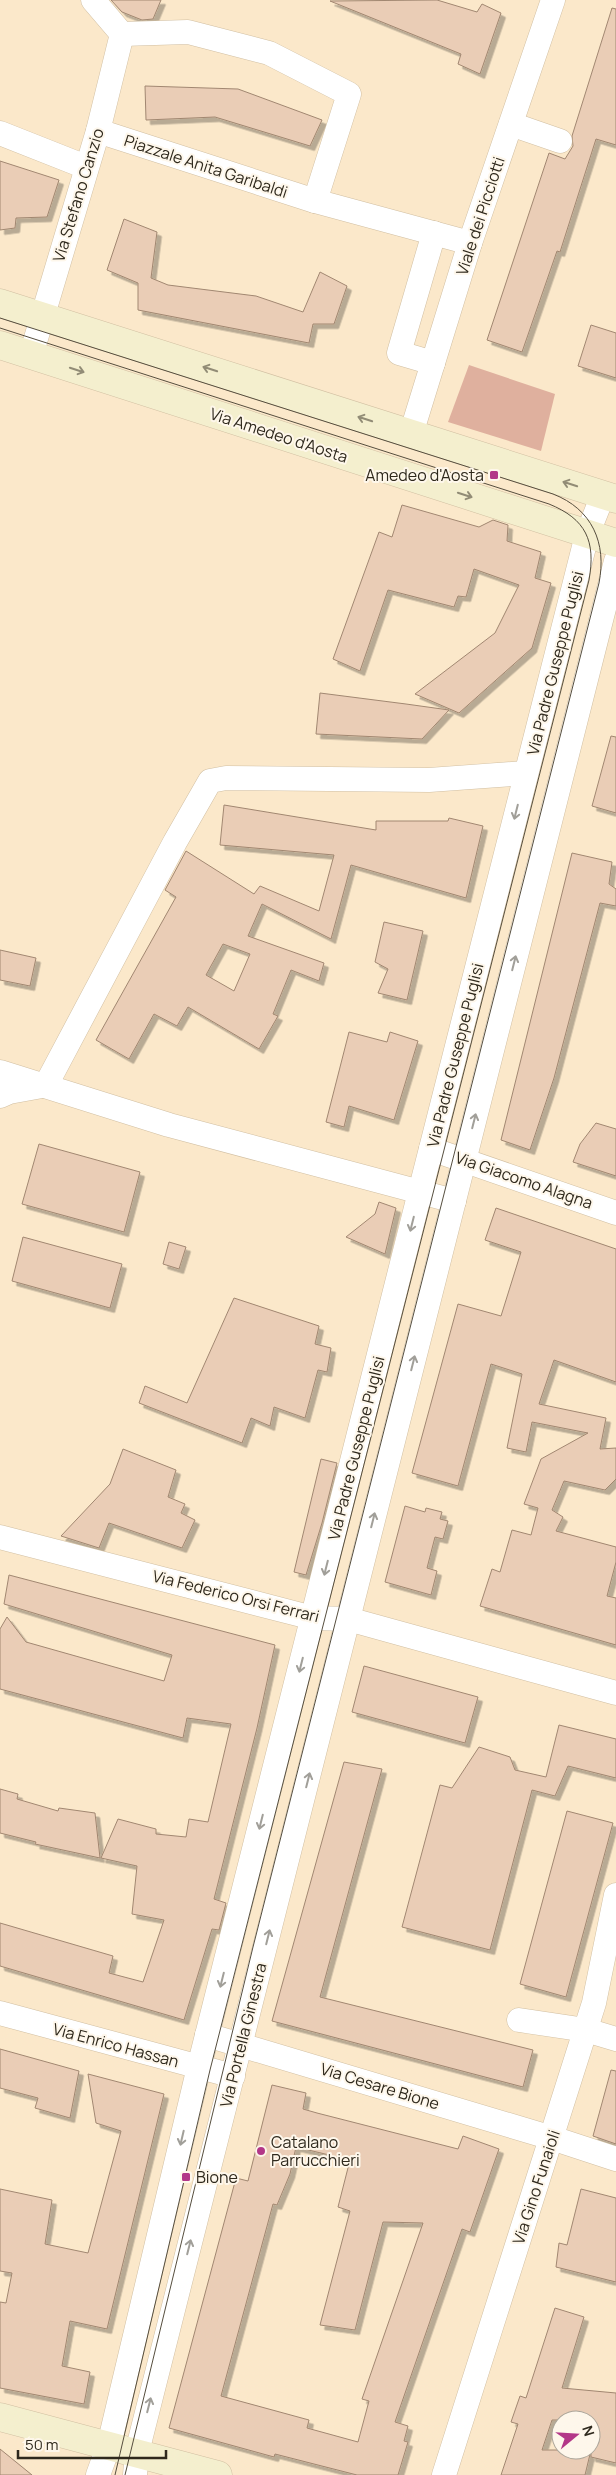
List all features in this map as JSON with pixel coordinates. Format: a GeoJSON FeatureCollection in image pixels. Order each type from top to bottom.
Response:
{"type":"FeatureCollection","features":[{"type":"Feature","properties":{"kind":"street"},"geometry":{"type":"LineString","coordinates":[[93,0],[122,34],[188,32],[269,53],[349,94],[315,201]]}},
{"type":"Feature","properties":{"kind":"street","name":"Viale dei Picciotti"},"geometry":{"type":"LineString","coordinates":[[412,434],[470,243],[553,0]]}},
{"type":"Feature","properties":{"kind":"street","name":"Via Stefano Canzio"},"geometry":{"type":"LineString","coordinates":[[31,355],[41,316],[98,131],[122,34]]}},
{"type":"Feature","properties":{"kind":"street"},"geometry":{"type":"LineString","coordinates":[[511,124],[560,141]]}},
{"type":"Feature","properties":{"kind":"street","name":"Piazzale Anita Garibaldi"},"geometry":{"type":"LineString","coordinates":[[98,131],[315,201],[470,243]]}},
{"type":"Feature","properties":{"kind":"street"},"geometry":{"type":"LineString","coordinates":[[0,133],[86,167]]}},
{"type":"Feature","properties":{"kind":"street"},"geometry":{"type":"LineString","coordinates":[[433,364],[399,353],[434,233]]}},
{"type":"Feature","properties":{"kind":"street"},"geometry":{"type":"LineString","coordinates":[[0,302],[609,497]]}},
{"type":"Feature","properties":{"kind":"street","name":"Via Amedeo d'Aosta"},"geometry":{"type":"LineString","coordinates":[[0,345],[616,543]]}},
{"type":"Feature","properties":{"kind":"street","name":"Via Padre Guseppe Puglisi"},"geometry":{"type":"LineString","coordinates":[[313,1618],[587,535],[609,497]]}},
{"type":"Feature","properties":{"kind":"street","name":"Via Padre Guseppe Puglisi"},"geometry":{"type":"LineString","coordinates":[[348,1618],[616,561]]}},
{"type":"Feature","properties":{"kind":"street"},"geometry":{"type":"LineString","coordinates":[[46,1085],[175,842],[210,781],[226,778],[429,780],[526,773]]}},
{"type":"Feature","properties":{"kind":"street"},"geometry":{"type":"LineString","coordinates":[[0,1072],[169,1125],[454,1201]]}},
{"type":"Feature","properties":{"kind":"street"},"geometry":{"type":"LineString","coordinates":[[0,1096],[9,1092],[46,1085]]}},
{"type":"Feature","properties":{"kind":"street","name":"Via Giacomo Alagna"},"geometry":{"type":"LineString","coordinates":[[431,1149],[616,1212]]}},
{"type":"Feature","properties":{"kind":"street","name":"Via Federico Orsi Ferrari"},"geometry":{"type":"LineString","coordinates":[[0,1537],[313,1618],[348,1618],[616,1693]]}},
{"type":"Feature","properties":{"kind":"street"},"geometry":{"type":"LineString","coordinates":[[98,2475],[109,2445],[199,2067],[313,1618]]}},
{"type":"Feature","properties":{"kind":"street","name":"Via Portella Ginestra"},"geometry":{"type":"LineString","coordinates":[[136,2464],[348,1618]]}},
{"type":"Feature","properties":{"kind":"street","name":"Via Gino Funaioli"},"geometry":{"type":"LineString","coordinates":[[444,2475],[586,2030],[594,2003],[616,1895]]}},
{"type":"Feature","properties":{"kind":"street","name":"Via Enrico Hassan"},"geometry":{"type":"LineString","coordinates":[[0,2013],[233,2076]]}},
{"type":"Feature","properties":{"kind":"street"},"geometry":{"type":"LineString","coordinates":[[519,2020],[586,2030],[616,2038]]}},
{"type":"Feature","properties":{"kind":"street","name":"Via Cesare Bione"},"geometry":{"type":"LineString","coordinates":[[207,2035],[552,2138],[616,2160]]}},
{"type":"Feature","properties":{"kind":"street"},"geometry":{"type":"LineString","coordinates":[[0,2417],[109,2445],[136,2464],[218,2475]]}},
{"type":"Feature","properties":{"kind":"shaded area"},"geometry":{"type":"Polygon","coordinates":[[[469,365],[555,394],[541,451],[448,422],[469,365]]]}},
{"type":"Feature","properties":{"kind":"building"},"geometry":{"type":"Polygon","coordinates":[[[111,0],[161,0],[153,19],[142,20],[122,12],[111,0]]]}},
{"type":"Feature","properties":{"kind":"building"},"geometry":{"type":"Polygon","coordinates":[[[437,0],[477,12],[482,4],[501,13],[480,74],[458,64],[461,54],[330,1],[437,0]]]}},
{"type":"Feature","properties":{"kind":"building"},"geometry":{"type":"Polygon","coordinates":[[[612,8],[616,9],[616,145],[596,139],[560,252],[557,251],[522,352],[487,340],[549,153],[565,159],[573,146],[572,136],[612,8]]]}},
{"type":"Feature","properties":{"kind":"building"},"geometry":{"type":"Polygon","coordinates":[[[145,86],[238,89],[322,120],[310,146],[215,117],[146,120],[145,86]]]}},
{"type":"Feature","properties":{"kind":"building"},"geometry":{"type":"Polygon","coordinates":[[[0,161],[59,180],[47,217],[16,218],[15,228],[0,230],[0,161]]]}},
{"type":"Feature","properties":{"kind":"building"},"geometry":{"type":"Polygon","coordinates":[[[124,219],[157,232],[151,278],[168,285],[256,296],[303,312],[320,272],[347,286],[334,324],[313,324],[309,343],[138,310],[138,283],[107,270],[124,219]]]}},
{"type":"Feature","properties":{"kind":"building"},"geometry":{"type":"Polygon","coordinates":[[[591,325],[616,333],[616,378],[578,366],[591,325]]]}},
{"type":"Feature","properties":{"kind":"building"},"geometry":{"type":"Polygon","coordinates":[[[402,505],[479,527],[493,520],[508,525],[507,541],[541,552],[535,578],[551,583],[532,648],[459,713],[415,694],[495,633],[519,585],[474,569],[466,597],[458,596],[454,607],[388,590],[360,671],[333,659],[379,532],[392,537],[402,505]]]}},
{"type":"Feature","properties":{"kind":"building"},"geometry":{"type":"Polygon","coordinates":[[[320,693],[449,710],[422,739],[316,734],[320,693]]]}},
{"type":"Feature","properties":{"kind":"building"},"geometry":{"type":"Polygon","coordinates":[[[611,736],[616,737],[616,813],[592,806],[611,736]]]}},
{"type":"Feature","properties":{"kind":"building"},"geometry":{"type":"Polygon","coordinates":[[[224,805],[376,830],[376,821],[448,821],[449,818],[483,826],[466,898],[351,865],[331,939],[262,904],[248,936],[324,963],[319,981],[291,970],[273,1014],[278,1016],[259,1049],[188,1007],[177,1026],[154,1014],[129,1059],[96,1040],[176,897],[165,890],[186,851],[254,894],[260,886],[319,911],[334,855],[220,845],[224,805]],[[223,944],[206,975],[234,991],[250,954],[223,944]]]}},
{"type":"Feature","properties":{"kind":"building"},"geometry":{"type":"Polygon","coordinates":[[[572,853],[612,862],[609,884],[616,889],[616,906],[600,903],[554,1078],[530,1150],[501,1140],[572,853]]]}},
{"type":"Feature","properties":{"kind":"building"},"geometry":{"type":"Polygon","coordinates":[[[384,922],[423,931],[407,1000],[378,993],[388,969],[375,962],[384,922]]]}},
{"type":"Feature","properties":{"kind":"building"},"geometry":{"type":"Polygon","coordinates":[[[0,950],[36,958],[30,986],[0,980],[0,950]]]}},
{"type":"Feature","properties":{"kind":"building"},"geometry":{"type":"Polygon","coordinates":[[[349,1032],[387,1042],[390,1032],[418,1041],[394,1120],[349,1106],[344,1127],[326,1122],[349,1032]]]}},
{"type":"Feature","properties":{"kind":"building"},"geometry":{"type":"Polygon","coordinates":[[[596,1123],[616,1129],[616,1176],[573,1162],[580,1144],[596,1123]]]}},
{"type":"Feature","properties":{"kind":"building"},"geometry":{"type":"Polygon","coordinates":[[[39,1144],[140,1172],[124,1232],[22,1204],[39,1144]]]}},
{"type":"Feature","properties":{"kind":"building"},"geometry":{"type":"Polygon","coordinates":[[[379,1202],[396,1208],[385,1254],[346,1237],[375,1214],[379,1202]]]}},
{"type":"Feature","properties":{"kind":"building"},"geometry":{"type":"Polygon","coordinates":[[[496,1208],[616,1249],[616,1382],[554,1360],[539,1404],[606,1418],[600,1449],[616,1448],[616,1479],[605,1490],[564,1481],[552,1510],[563,1517],[556,1531],[616,1547],[616,1562],[607,1596],[616,1598],[616,1645],[480,1606],[492,1569],[500,1572],[512,1530],[531,1535],[538,1508],[524,1504],[541,1459],[588,1433],[532,1422],[526,1452],[507,1448],[522,1374],[491,1364],[458,1486],[412,1473],[458,1304],[501,1316],[521,1252],[485,1240],[496,1208]]]}},
{"type":"Feature","properties":{"kind":"building"},"geometry":{"type":"Polygon","coordinates":[[[23,1237],[122,1264],[110,1308],[12,1281],[23,1237]]]}},
{"type":"Feature","properties":{"kind":"building"},"geometry":{"type":"Polygon","coordinates":[[[169,1242],[186,1247],[179,1269],[163,1264],[169,1242]]]}},
{"type":"Feature","properties":{"kind":"building"},"geometry":{"type":"Polygon","coordinates":[[[234,1298],[319,1326],[315,1344],[331,1348],[327,1372],[318,1370],[305,1418],[274,1407],[270,1426],[251,1418],[242,1443],[139,1403],[145,1386],[187,1403],[234,1298]]]}},
{"type":"Feature","properties":{"kind":"building"},"geometry":{"type":"Polygon","coordinates":[[[123,1449],[176,1470],[168,1497],[185,1504],[181,1513],[195,1520],[182,1548],[109,1523],[99,1548],[61,1536],[110,1484],[123,1449]]]}},
{"type":"Feature","properties":{"kind":"building"},"geometry":{"type":"Polygon","coordinates":[[[321,1459],[337,1463],[322,1523],[306,1575],[294,1572],[321,1459]]]}},
{"type":"Feature","properties":{"kind":"building"},"geometry":{"type":"Polygon","coordinates":[[[405,1506],[425,1512],[426,1508],[442,1512],[440,1519],[448,1521],[443,1539],[435,1537],[427,1568],[437,1571],[431,1595],[385,1582],[405,1506]]]}},
{"type":"Feature","properties":{"kind":"building"},"geometry":{"type":"Polygon","coordinates":[[[9,1575],[275,1645],[257,1728],[214,1899],[226,1903],[219,1930],[212,1929],[184,2020],[0,1966],[0,1923],[113,1956],[109,1973],[143,1982],[164,1920],[132,1914],[137,1866],[101,1858],[118,1819],[156,1829],[156,1834],[186,1837],[189,1819],[208,1822],[231,1724],[187,1718],[183,1738],[0,1689],[0,1629],[7,1617],[26,1642],[164,1681],[172,1655],[4,1604],[9,1575]]]}},
{"type":"Feature","properties":{"kind":"building"},"geometry":{"type":"Polygon","coordinates":[[[364,1666],[478,1697],[465,1743],[352,1712],[364,1666]]]}},
{"type":"Feature","properties":{"kind":"building"},"geometry":{"type":"Polygon","coordinates":[[[559,1725],[616,1739],[616,1778],[568,1766],[555,1796],[532,1790],[490,1950],[402,1927],[440,1785],[452,1788],[479,1747],[510,1757],[515,1770],[546,1777],[559,1725]]]}},
{"type":"Feature","properties":{"kind":"building"},"geometry":{"type":"Polygon","coordinates":[[[344,1762],[382,1769],[320,1997],[533,2050],[523,2087],[272,2021],[344,1762]]]}},
{"type":"Feature","properties":{"kind":"building"},"geometry":{"type":"Polygon","coordinates":[[[0,1789],[18,1794],[17,1799],[58,1811],[59,1808],[95,1813],[100,1858],[35,1844],[36,1842],[0,1833],[0,1789]]]}},
{"type":"Feature","properties":{"kind":"building"},"geometry":{"type":"Polygon","coordinates":[[[567,1811],[613,1823],[566,1997],[520,1984],[567,1811]]]}},
{"type":"Feature","properties":{"kind":"building"},"geometry":{"type":"Polygon","coordinates":[[[0,2049],[79,2071],[70,2118],[35,2108],[38,2098],[0,2088],[0,2049]]]}},
{"type":"Feature","properties":{"kind":"building"},"geometry":{"type":"Polygon","coordinates":[[[611,2070],[616,2071],[616,2144],[593,2136],[611,2070]]]}},
{"type":"Feature","properties":{"kind":"building"},"geometry":{"type":"Polygon","coordinates":[[[88,2074],[164,2094],[107,2329],[70,2321],[62,2366],[90,2372],[84,2404],[0,2388],[0,2302],[6,2303],[12,2273],[0,2271],[0,2189],[52,2200],[45,2244],[88,2253],[121,2131],[96,2123],[88,2074]]]}},
{"type":"Feature","properties":{"kind":"building"},"geometry":{"type":"Polygon","coordinates":[[[272,2085],[306,2093],[303,2109],[317,2113],[458,2149],[463,2136],[499,2149],[470,2232],[462,2229],[395,2422],[408,2426],[404,2441],[408,2442],[398,2475],[357,2475],[275,2454],[274,2457],[169,2428],[236,2178],[248,2181],[272,2085]],[[296,2147],[290,2174],[277,2205],[273,2204],[221,2396],[309,2420],[307,2428],[358,2442],[369,2401],[362,2399],[423,2223],[383,2222],[355,2330],[320,2325],[350,2211],[338,2207],[350,2160],[296,2147]]]}},
{"type":"Feature","properties":{"kind":"building"},"geometry":{"type":"Polygon","coordinates":[[[581,2189],[616,2198],[616,2282],[556,2267],[559,2243],[567,2245],[581,2189]]]}},
{"type":"Feature","properties":{"kind":"building"},"geometry":{"type":"Polygon","coordinates":[[[555,2308],[584,2317],[562,2388],[616,2393],[616,2463],[601,2459],[601,2410],[551,2410],[551,2423],[542,2450],[551,2450],[551,2460],[589,2460],[585,2475],[501,2475],[518,2424],[511,2422],[520,2396],[526,2398],[555,2308]]]}},
{"type":"Feature","properties":{"kind":"building"},"geometry":{"type":"Polygon","coordinates":[[[0,2449],[32,2475],[0,2475],[0,2449]]]}},
{"type":"Feature","properties":{"kind":"tram line"},"geometry":{"type":"LineString","coordinates":[[0,318],[553,494],[567,500],[587,518],[594,529],[601,554],[599,583],[253,1947],[125,2475]]}},
{"type":"Feature","properties":{"kind":"tram line"},"geometry":{"type":"LineString","coordinates":[[0,328],[549,504],[562,510],[580,524],[586,533],[591,554],[589,580],[210,2070],[115,2475]]}},
{"type":"Feature","properties":{"kind":"place","name":"Amedeo d'Aosta"},"geometry":{"type":"Point","coordinates":[494,475]}},
{"type":"Feature","properties":{"kind":"place","name":"Catalano Parrucchieri"},"geometry":{"type":"Point","coordinates":[261,2151]}},
{"type":"Feature","properties":{"kind":"place","name":"Bione"},"geometry":{"type":"Point","coordinates":[186,2177]}}]}
